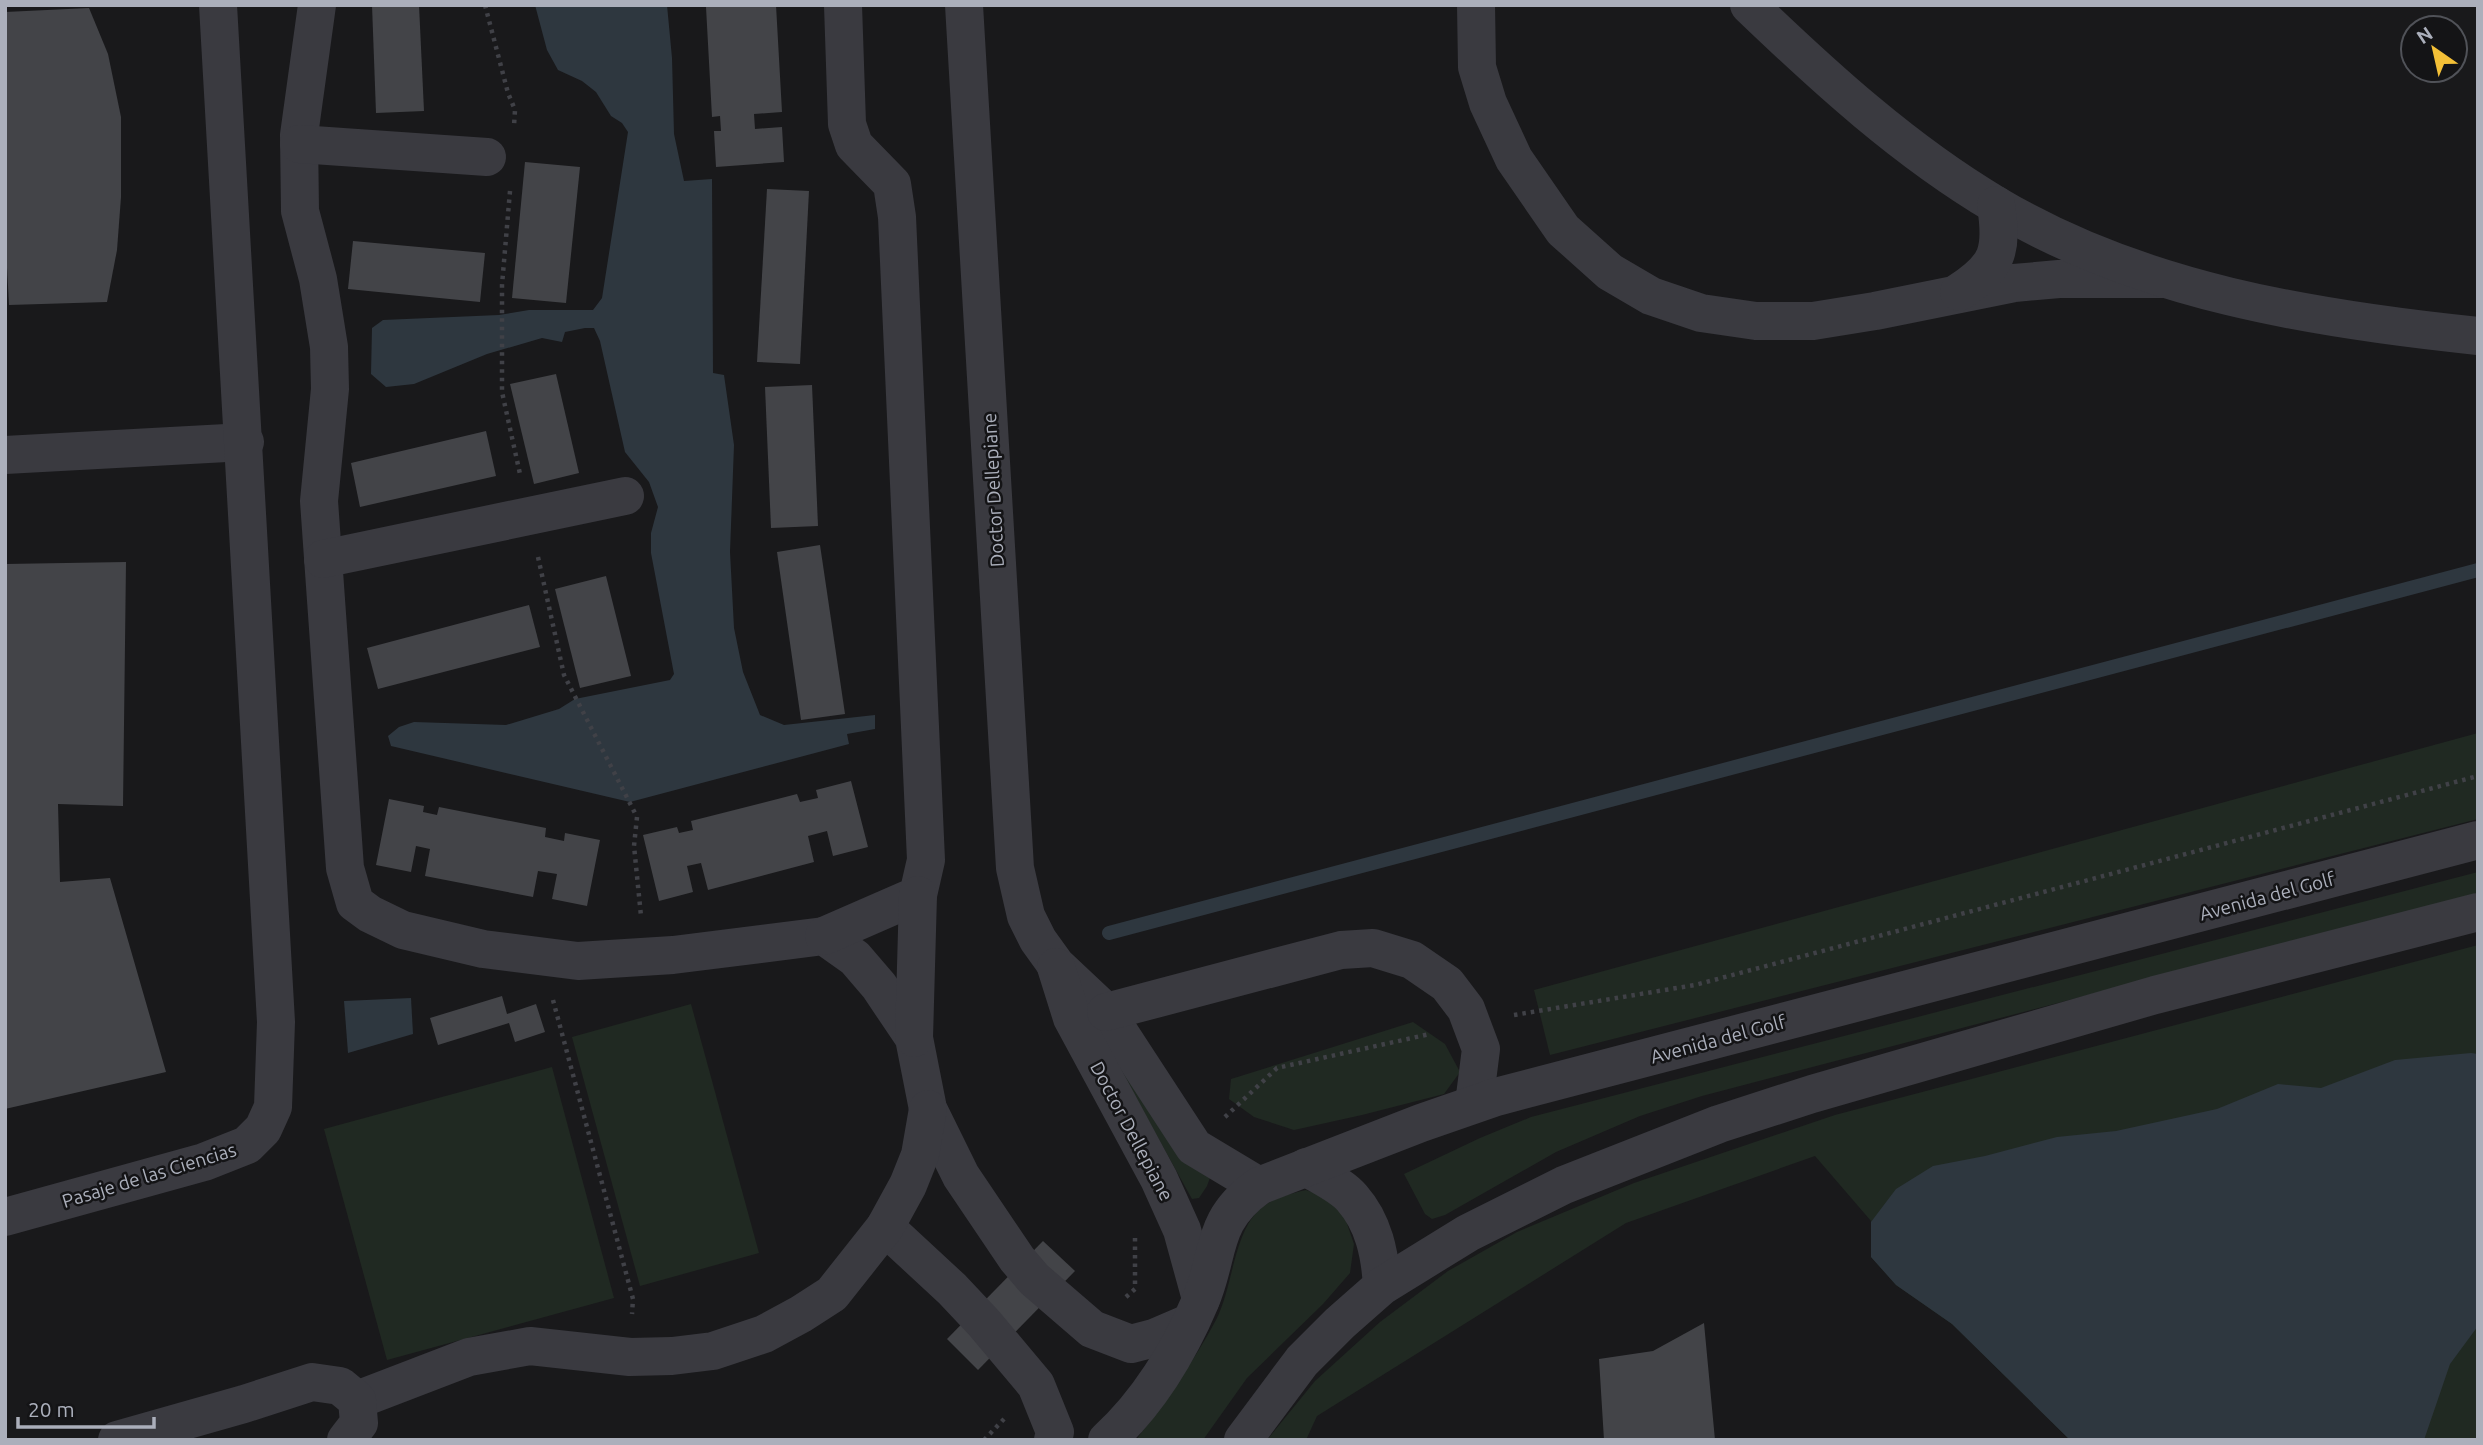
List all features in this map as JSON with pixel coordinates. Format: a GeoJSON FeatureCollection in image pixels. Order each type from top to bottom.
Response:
{"type":"FeatureCollection","features":[{"type":"Feature","properties":{"kind":"street","name":"Pasaje de las Ciencias"},"geometry":{"type":"LineString","coordinates":[[5,1217],[204,1163],[247,1145],[263,1129],[272,1107],[276,1022],[218,5]]}},
{"type":"Feature","properties":{"kind":"street"},"geometry":{"type":"LineString","coordinates":[[317,5],[299,144],[300,211],[318,279],[329,347],[330,388],[319,501],[345,868],[355,903],[370,914],[403,930],[483,949],[578,961],[645,957],[824,936],[918,895]]}},
{"type":"Feature","properties":{"kind":"street"},"geometry":{"type":"LineString","coordinates":[[844,5],[848,124],[854,145],[892,184],[897,217],[926,860],[918,895],[914,1038],[928,1109],[961,1176],[1017,1259],[1034,1279],[1092,1329],[1131,1344],[1154,1338],[1195,1312]]}},
{"type":"Feature","properties":{"kind":"street","name":"Doctor Dellepiane"},"geometry":{"type":"LineString","coordinates":[[964,5],[1015,868],[1026,916],[1038,940],[1056,965],[1106,1012],[1194,1147],[1259,1186]]}},
{"type":"Feature","properties":{"kind":"street"},"geometry":{"type":"LineString","coordinates":[[1476,5],[1478,66],[1488,103],[1514,159],[1563,230],[1610,272],[1651,296],[1701,313],[1756,321],[1813,321],[2014,283],[2059,279],[2162,279]]}},
{"type":"Feature","properties":{"kind":"street"},"geometry":{"type":"LineString","coordinates":[[1749,5],[1858,104],[1933,163],[1996,205],[2061,239],[2162,279],[2274,305],[2390,327],[2478,336]]}},
{"type":"Feature","properties":{"kind":"street"},"geometry":{"type":"LineString","coordinates":[[299,144],[487,157]]}},
{"type":"Feature","properties":{"kind":"street"},"geometry":{"type":"LineString","coordinates":[[1959,292],[1982,277],[1995,258],[2000,230],[1996,205]]}},
{"type":"Feature","properties":{"kind":"street"},"geometry":{"type":"LineString","coordinates":[[5,455],[245,443]]}},
{"type":"Feature","properties":{"kind":"street"},"geometry":{"type":"LineString","coordinates":[[323,559],[625,496]]}},
{"type":"Feature","properties":{"kind":"street","name":"Avenida del Golf"},"geometry":{"type":"LineString","coordinates":[[1107,1440],[1146,1398],[1195,1312],[1213,1251],[1227,1218],[1239,1200],[1259,1186],[1474,1104],[2478,840]]}},
{"type":"Feature","properties":{"kind":"street"},"geometry":{"type":"LineString","coordinates":[[1243,1440],[1301,1361],[1382,1286],[1468,1233],[1552,1190],[1719,1124],[1812,1094],[2155,995],[2478,912]]}},
{"type":"Feature","properties":{"kind":"street"},"geometry":{"type":"LineString","coordinates":[[824,936],[855,958],[879,986],[914,1038]]}},
{"type":"Feature","properties":{"kind":"street"},"geometry":{"type":"LineString","coordinates":[[1106,1012],[1341,950],[1373,948],[1412,960],[1447,984],[1466,1009],[1480,1049],[1474,1104]]}},
{"type":"Feature","properties":{"kind":"street","name":"Doctor Dellepiane"},"geometry":{"type":"LineString","coordinates":[[1056,965],[1072,1018],[1159,1179],[1182,1230],[1195,1312]]}},
{"type":"Feature","properties":{"kind":"street"},"geometry":{"type":"LineString","coordinates":[[357,1399],[469,1357],[530,1346],[630,1357],[672,1356],[713,1351],[764,1334],[832,1294],[885,1227],[908,1185],[920,1155],[928,1109]]}},
{"type":"Feature","properties":{"kind":"street"},"geometry":{"type":"LineString","coordinates":[[1306,1167],[1351,1196],[1369,1224],[1379,1252],[1382,1286]]}},
{"type":"Feature","properties":{"kind":"street"},"geometry":{"type":"LineString","coordinates":[[885,1227],[952,1289],[1036,1385],[1055,1432],[1053,1440]]}},
{"type":"Feature","properties":{"kind":"street"},"geometry":{"type":"LineString","coordinates":[[117,1440],[312,1382],[340,1385],[357,1399],[359,1423],[346,1440]]}},
{"type":"Feature","properties":{"kind":"path"},"geometry":{"type":"LineString","coordinates":[[502,299],[502,372]]}},
{"type":"Feature","properties":{"kind":"path"},"geometry":{"type":"LineString","coordinates":[[564,675],[636,817],[634,846],[645,957]]}},
{"type":"Feature","properties":{"kind":"path"},"geometry":{"type":"LineString","coordinates":[[1194,1147],[1276,1068],[1547,1008],[1695,985],[2478,776]]}},
{"type":"Feature","properties":{"kind":"path"},"geometry":{"type":"LineString","coordinates":[[557,958],[551,993],[633,1299],[630,1357]]}},
{"type":"Feature","properties":{"kind":"path"},"geometry":{"type":"LineString","coordinates":[[1092,1329],[1135,1289],[1135,1206],[1159,1179]]}},
{"type":"Feature","properties":{"kind":"shaded area"},"geometry":{"type":"Polygon","coordinates":[[[535,5],[667,5],[672,58],[674,134],[684,181],[712,179],[713,373],[724,375],[734,445],[730,552],[734,628],[743,672],[760,715],[784,725],[875,715],[875,729],[847,734],[849,744],[630,802],[391,746],[388,736],[399,727],[414,722],[506,725],[559,709],[575,699],[670,680],[674,674],[651,553],[651,533],[658,507],[649,482],[625,452],[600,341],[594,328],[565,332],[562,342],[542,338],[487,354],[414,384],[386,387],[371,374],[372,328],[383,320],[499,315],[529,310],[593,310],[602,298],[628,132],[622,123],[611,116],[596,92],[582,81],[558,70],[547,50],[535,5]]]}},
{"type":"Feature","properties":{"kind":"shaded area"},"geometry":{"type":"Polygon","coordinates":[[[2478,733],[2478,819],[1550,1055],[1534,990],[2478,733]]]}},
{"type":"Feature","properties":{"kind":"shaded area"},"geometry":{"type":"Polygon","coordinates":[[[2478,872],[2478,893],[1702,1096],[1640,1116],[1556,1152],[1445,1215],[1432,1219],[1425,1214],[1404,1174],[1531,1117],[2478,872]]]}},
{"type":"Feature","properties":{"kind":"shaded area"},"geometry":{"type":"Polygon","coordinates":[[[2478,945],[2478,1440],[2070,1440],[1952,1324],[1896,1285],[1871,1257],[1871,1221],[1815,1156],[1626,1223],[1317,1416],[1306,1440],[1267,1440],[1315,1381],[1380,1322],[1448,1271],[1517,1232],[1634,1183],[1835,1115],[2478,945]]]}},
{"type":"Feature","properties":{"kind":"shaded area"},"geometry":{"type":"Polygon","coordinates":[[[411,998],[413,1034],[348,1053],[344,1001],[411,998]]]}},
{"type":"Feature","properties":{"kind":"shaded area"},"geometry":{"type":"Polygon","coordinates":[[[691,1004],[759,1253],[640,1286],[572,1037],[691,1004]]]}},
{"type":"Feature","properties":{"kind":"shaded area"},"geometry":{"type":"Polygon","coordinates":[[[1413,1022],[1445,1044],[1460,1072],[1444,1094],[1294,1130],[1254,1117],[1229,1099],[1231,1079],[1413,1022]]]}},
{"type":"Feature","properties":{"kind":"shaded area"},"geometry":{"type":"Polygon","coordinates":[[[2478,1054],[2478,1326],[2450,1364],[2424,1440],[2070,1440],[1952,1324],[1896,1285],[1871,1257],[1871,1222],[1896,1189],[1933,1166],[1985,1156],[2057,1137],[2116,1131],[2217,1109],[2278,1084],[2321,1088],[2395,1060],[2478,1054]]]}},
{"type":"Feature","properties":{"kind":"shaded area"},"geometry":{"type":"Polygon","coordinates":[[[552,1067],[614,1298],[387,1360],[324,1129],[552,1067]]]}},
{"type":"Feature","properties":{"kind":"shaded area"},"geometry":{"type":"Polygon","coordinates":[[[1120,1069],[1212,1172],[1199,1198],[1192,1199],[1120,1069]]]}},
{"type":"Feature","properties":{"kind":"shaded area"},"geometry":{"type":"Polygon","coordinates":[[[1306,1190],[1328,1198],[1344,1215],[1354,1244],[1350,1273],[1323,1304],[1247,1378],[1203,1440],[1136,1440],[1188,1367],[1216,1320],[1238,1248],[1250,1222],[1258,1211],[1274,1200],[1306,1190]]]}},
{"type":"Feature","properties":{"kind":"building"},"geometry":{"type":"Polygon","coordinates":[[[372,5],[419,5],[424,111],[376,113],[372,5]]]}},
{"type":"Feature","properties":{"kind":"building"},"geometry":{"type":"Polygon","coordinates":[[[776,5],[782,112],[754,114],[755,129],[782,127],[784,162],[716,167],[714,131],[721,131],[720,116],[712,117],[706,7],[776,5]]]}},
{"type":"Feature","properties":{"kind":"building"},"geometry":{"type":"Polygon","coordinates":[[[89,8],[108,54],[121,117],[121,197],[117,250],[107,302],[9,305],[5,230],[5,12],[89,8]]]}},
{"type":"Feature","properties":{"kind":"building"},"geometry":{"type":"Polygon","coordinates":[[[525,162],[580,167],[566,303],[512,298],[525,162]]]}},
{"type":"Feature","properties":{"kind":"building"},"geometry":{"type":"Polygon","coordinates":[[[767,189],[809,191],[800,364],[757,362],[767,189]]]}},
{"type":"Feature","properties":{"kind":"building"},"geometry":{"type":"Polygon","coordinates":[[[353,241],[485,253],[480,302],[348,289],[353,241]]]}},
{"type":"Feature","properties":{"kind":"building"},"geometry":{"type":"Polygon","coordinates":[[[556,374],[579,473],[534,484],[510,384],[556,374]]]}},
{"type":"Feature","properties":{"kind":"building"},"geometry":{"type":"Polygon","coordinates":[[[812,385],[818,526],[771,528],[765,387],[812,385]]]}},
{"type":"Feature","properties":{"kind":"building"},"geometry":{"type":"Polygon","coordinates":[[[486,431],[496,476],[360,507],[351,463],[486,431]]]}},
{"type":"Feature","properties":{"kind":"building"},"geometry":{"type":"Polygon","coordinates":[[[820,545],[845,714],[801,720],[777,552],[820,545]]]}},
{"type":"Feature","properties":{"kind":"building"},"geometry":{"type":"Polygon","coordinates":[[[126,562],[123,806],[58,804],[60,882],[110,878],[166,1072],[5,1109],[5,564],[126,562]]]}},
{"type":"Feature","properties":{"kind":"building"},"geometry":{"type":"Polygon","coordinates":[[[606,576],[631,676],[580,688],[555,589],[606,576]]]}},
{"type":"Feature","properties":{"kind":"building"},"geometry":{"type":"Polygon","coordinates":[[[529,605],[540,647],[378,689],[367,648],[529,605]]]}},
{"type":"Feature","properties":{"kind":"building"},"geometry":{"type":"Polygon","coordinates":[[[851,781],[868,847],[833,856],[827,831],[808,836],[814,862],[708,890],[701,863],[687,866],[693,892],[659,901],[643,835],[677,827],[679,833],[693,830],[691,821],[797,794],[800,802],[818,798],[816,790],[851,781]]]}},
{"type":"Feature","properties":{"kind":"building"},"geometry":{"type":"Polygon","coordinates":[[[389,799],[424,806],[423,812],[437,815],[439,807],[546,828],[545,837],[564,841],[565,833],[600,840],[587,906],[552,899],[557,874],[538,871],[533,897],[425,876],[430,849],[416,846],[411,872],[376,865],[389,799]]]}},
{"type":"Feature","properties":{"kind":"building"},"geometry":{"type":"Polygon","coordinates":[[[502,996],[507,1014],[536,1004],[545,1032],[515,1042],[509,1023],[438,1045],[430,1018],[502,996]]]}},
{"type":"Feature","properties":{"kind":"building"},"geometry":{"type":"Polygon","coordinates":[[[1043,1241],[1075,1271],[978,1370],[947,1339],[1043,1241]]]}},
{"type":"Feature","properties":{"kind":"building"},"geometry":{"type":"Polygon","coordinates":[[[1704,1323],[1715,1440],[1604,1440],[1599,1359],[1653,1351],[1704,1323]]]}},
{"type":"Feature","properties":{"kind":"waterway"},"geometry":{"type":"LineString","coordinates":[[1109,933],[2478,570]]}}]}
